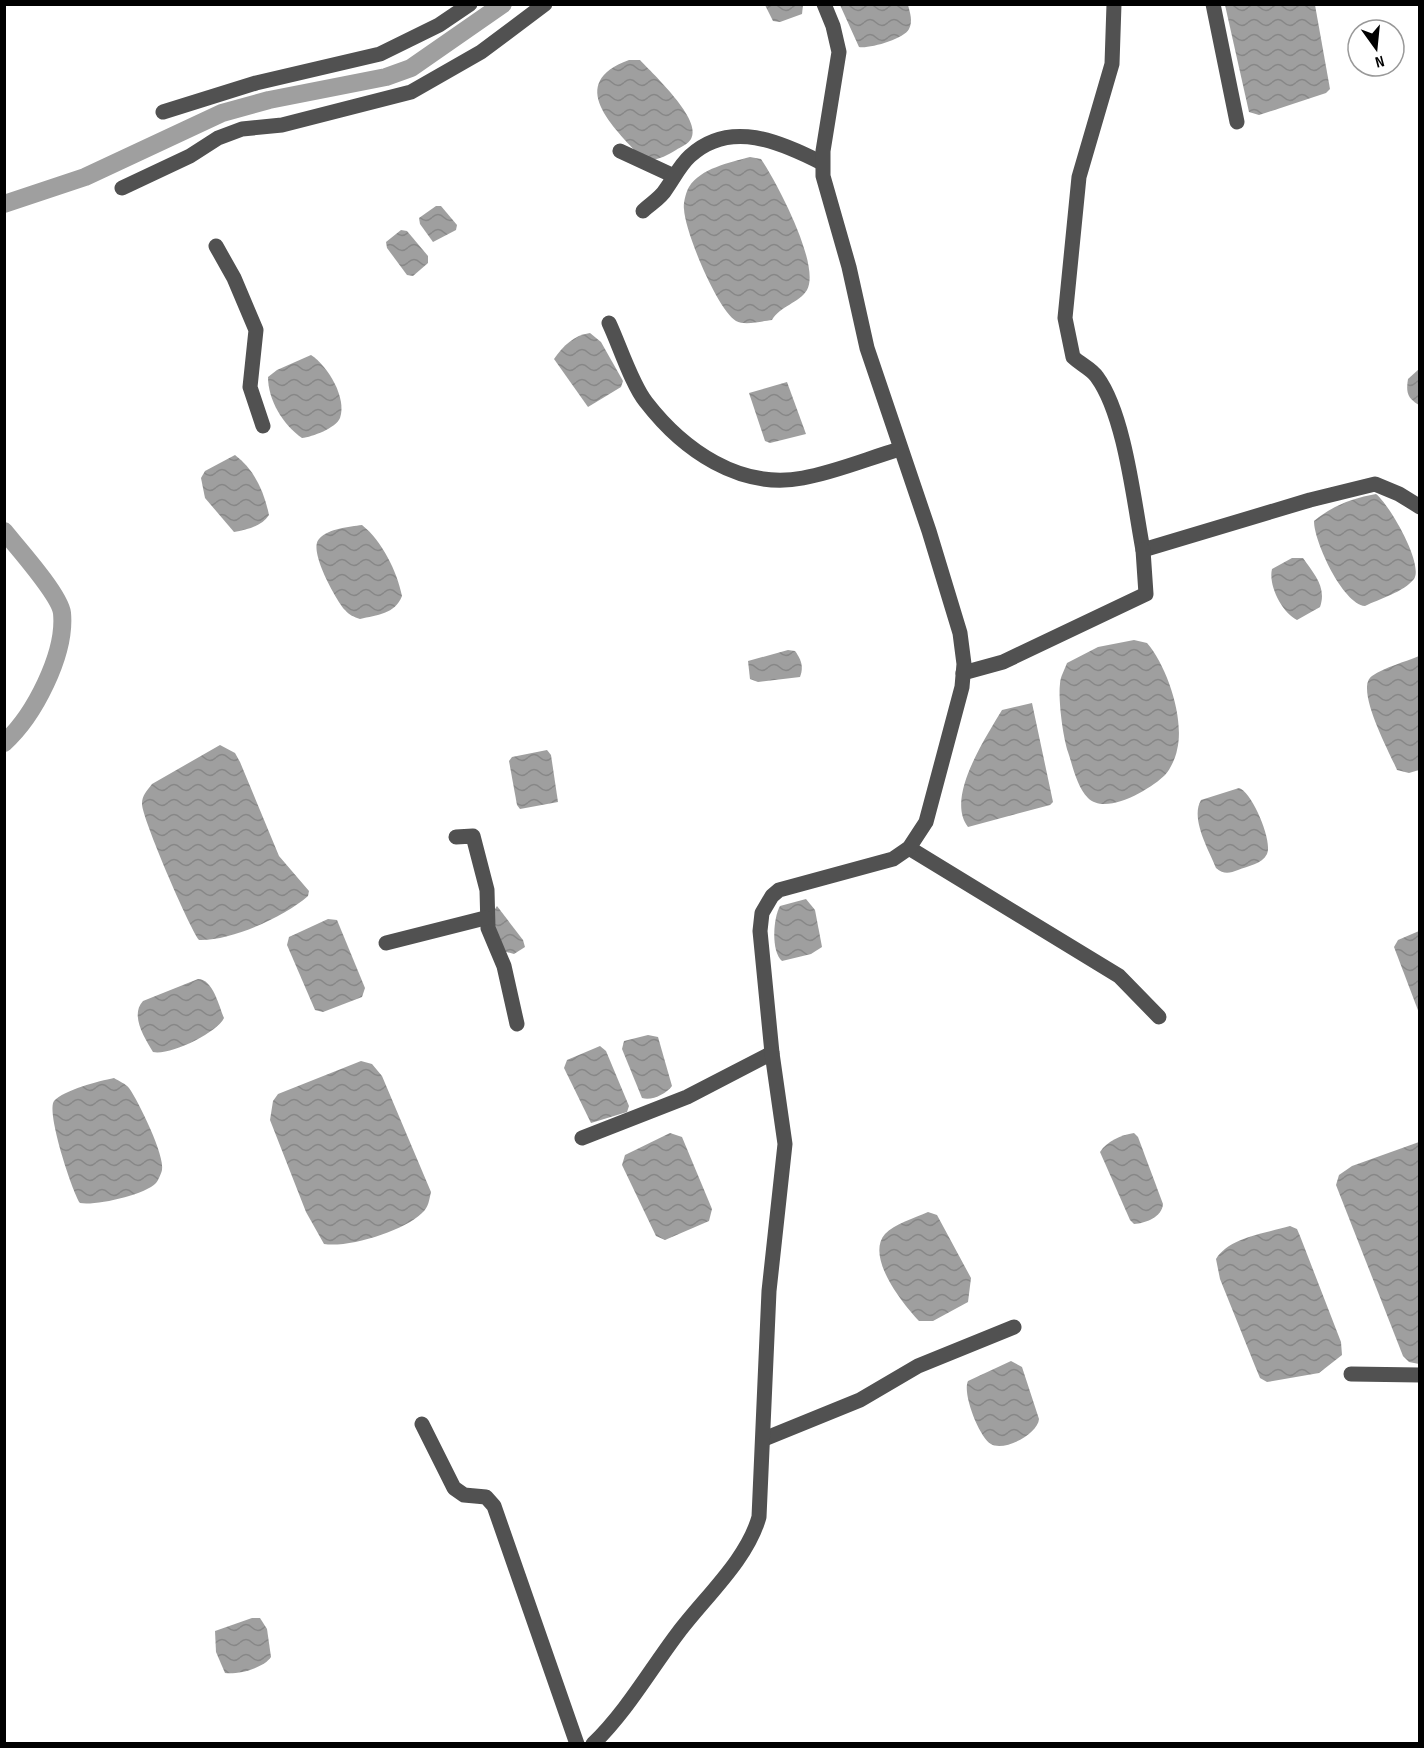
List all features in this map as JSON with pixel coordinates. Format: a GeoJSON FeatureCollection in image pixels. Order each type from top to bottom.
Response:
{"type":"FeatureCollection","features":[{"type":"Feature","properties":{"kind":"street"},"geometry":{"type":"LineString","coordinates":[[163,112],[256,83],[380,54],[431,29],[470,4]]}},
{"type":"Feature","properties":{"kind":"street"},"geometry":{"type":"LineString","coordinates":[[122,188],[190,156],[218,138],[242,129],[282,125],[411,92],[481,52],[545,4]]}},
{"type":"Feature","properties":{"kind":"street"},"geometry":{"type":"LineString","coordinates":[[593,1743],[638,1690],[695,1610],[746,1548],[759,1516],[769,1291],[785,1144],[772,1053],[760,932],[762,913],[772,896],[779,890],[893,860],[909,848],[919,836],[928,814],[963,673],[960,633],[864,340],[849,267],[825,184],[822,163],[839,52],[833,26],[824,4]]}},
{"type":"Feature","properties":{"kind":"street"},"geometry":{"type":"LineString","coordinates":[[963,673],[1003,662],[1146,594],[1143,550],[1124,447],[1112,410],[1096,374],[1072,357],[1065,318],[1079,177],[1112,64],[1114,4]]}},
{"type":"Feature","properties":{"kind":"street"},"geometry":{"type":"LineString","coordinates":[[1212,4],[1237,122]]}},
{"type":"Feature","properties":{"kind":"street"},"geometry":{"type":"LineString","coordinates":[[643,211],[665,192],[690,156],[710,142],[738,136],[758,136],[785,144],[822,163]]}},
{"type":"Feature","properties":{"kind":"street"},"geometry":{"type":"LineString","coordinates":[[620,151],[674,176]]}},
{"type":"Feature","properties":{"kind":"street"},"geometry":{"type":"LineString","coordinates":[[216,246],[234,278],[256,330],[250,387],[263,426]]}},
{"type":"Feature","properties":{"kind":"street"},"geometry":{"type":"LineString","coordinates":[[609,323],[644,401],[685,443],[723,468],[755,478],[804,478],[900,448]]}},
{"type":"Feature","properties":{"kind":"street"},"geometry":{"type":"LineString","coordinates":[[1143,550],[1310,500],[1375,484],[1399,494],[1419,507]]}},
{"type":"Feature","properties":{"kind":"street"},"geometry":{"type":"LineString","coordinates":[[456,837],[473,837],[487,890],[486,918],[504,966],[517,1024]]}},
{"type":"Feature","properties":{"kind":"street"},"geometry":{"type":"LineString","coordinates":[[909,848],[1119,976],[1159,1017]]}},
{"type":"Feature","properties":{"kind":"street"},"geometry":{"type":"LineString","coordinates":[[386,943],[486,918]]}},
{"type":"Feature","properties":{"kind":"street"},"geometry":{"type":"LineString","coordinates":[[582,1138],[687,1097],[772,1053]]}},
{"type":"Feature","properties":{"kind":"street"},"geometry":{"type":"LineString","coordinates":[[764,1439],[860,1400],[918,1366],[1014,1328]]}},
{"type":"Feature","properties":{"kind":"street"},"geometry":{"type":"LineString","coordinates":[[1351,1374],[1419,1375]]}},
{"type":"Feature","properties":{"kind":"street"},"geometry":{"type":"LineString","coordinates":[[422,1424],[454,1488],[464,1495],[486,1497],[494,1506],[577,1743]]}},
{"type":"Feature","properties":{"kind":"water"},"geometry":{"type":"Polygon","coordinates":[[[803,4],[802,14],[780,22],[773,21],[765,5],[803,4]]]}},
{"type":"Feature","properties":{"kind":"water"},"geometry":{"type":"Polygon","coordinates":[[[840,5],[908,5],[911,17],[910,26],[906,33],[894,40],[859,47],[840,5]]]}},
{"type":"Feature","properties":{"kind":"water"},"geometry":{"type":"Polygon","coordinates":[[[1225,5],[1315,5],[1330,89],[1326,93],[1259,115],[1249,112],[1225,5]]]}},
{"type":"Feature","properties":{"kind":"water"},"geometry":{"type":"Polygon","coordinates":[[[629,60],[640,60],[675,98],[690,121],[693,131],[690,141],[660,158],[642,158],[619,133],[601,106],[597,93],[600,81],[610,70],[629,60]]]}},
{"type":"Feature","properties":{"kind":"water"},"geometry":{"type":"Polygon","coordinates":[[[750,157],[761,159],[786,204],[803,243],[810,278],[804,294],[775,315],[772,320],[744,323],[736,321],[728,314],[711,286],[690,235],[684,207],[689,187],[701,175],[716,167],[750,157]]]}},
{"type":"Feature","properties":{"kind":"water"},"geometry":{"type":"Polygon","coordinates":[[[436,206],[441,206],[457,225],[456,230],[433,242],[420,224],[419,218],[436,206]]]}},
{"type":"Feature","properties":{"kind":"water"},"geometry":{"type":"Polygon","coordinates":[[[401,230],[407,231],[428,256],[428,263],[413,276],[407,275],[387,248],[386,242],[401,230]]]}},
{"type":"Feature","properties":{"kind":"water"},"geometry":{"type":"Polygon","coordinates":[[[590,333],[601,342],[623,381],[621,387],[588,407],[554,359],[569,342],[590,333]]]}},
{"type":"Feature","properties":{"kind":"water"},"geometry":{"type":"Polygon","coordinates":[[[311,355],[324,367],[335,383],[341,401],[341,410],[340,418],[334,425],[317,434],[302,438],[295,433],[278,411],[271,394],[268,377],[277,370],[311,355]]]}},
{"type":"Feature","properties":{"kind":"water"},"geometry":{"type":"Polygon","coordinates":[[[1419,369],[1419,405],[1412,400],[1407,388],[1408,379],[1419,369]]]}},
{"type":"Feature","properties":{"kind":"water"},"geometry":{"type":"Polygon","coordinates":[[[787,382],[806,434],[770,443],[765,441],[749,393],[787,382]]]}},
{"type":"Feature","properties":{"kind":"water"},"geometry":{"type":"Polygon","coordinates":[[[235,455],[248,467],[257,481],[269,515],[258,525],[234,532],[205,498],[201,478],[205,471],[235,455]]]}},
{"type":"Feature","properties":{"kind":"water"},"geometry":{"type":"Polygon","coordinates":[[[1376,494],[1389,509],[1404,535],[1416,571],[1410,584],[1365,606],[1356,603],[1348,595],[1331,571],[1319,543],[1314,521],[1343,503],[1376,494]]]}},
{"type":"Feature","properties":{"kind":"water"},"geometry":{"type":"Polygon","coordinates":[[[362,525],[376,539],[388,557],[402,596],[395,607],[390,610],[360,619],[352,616],[341,605],[324,575],[317,553],[317,545],[319,539],[328,532],[362,525]]]}},
{"type":"Feature","properties":{"kind":"water"},"geometry":{"type":"Polygon","coordinates":[[[1292,558],[1303,558],[1315,575],[1322,593],[1320,607],[1297,620],[1281,605],[1274,590],[1271,575],[1272,569],[1292,558]]]}},
{"type":"Feature","properties":{"kind":"water"},"geometry":{"type":"Polygon","coordinates":[[[1134,640],[1147,643],[1167,679],[1178,723],[1179,737],[1176,753],[1167,773],[1150,787],[1117,802],[1096,803],[1088,798],[1081,788],[1066,745],[1060,709],[1061,679],[1067,663],[1098,647],[1134,640]]]}},
{"type":"Feature","properties":{"kind":"water"},"geometry":{"type":"Polygon","coordinates":[[[788,650],[795,651],[800,660],[802,670],[800,677],[758,682],[750,679],[748,661],[788,650]]]}},
{"type":"Feature","properties":{"kind":"water"},"geometry":{"type":"Polygon","coordinates":[[[1419,656],[1419,770],[1409,773],[1397,770],[1375,721],[1367,693],[1368,683],[1372,676],[1419,656]]]}},
{"type":"Feature","properties":{"kind":"water"},"geometry":{"type":"Polygon","coordinates":[[[1032,703],[1053,802],[1050,805],[968,827],[962,815],[961,800],[964,784],[978,751],[1002,710],[1032,703]]]}},
{"type":"Feature","properties":{"kind":"water"},"geometry":{"type":"Polygon","coordinates":[[[220,745],[235,753],[279,856],[309,891],[308,896],[298,904],[257,926],[226,936],[199,940],[157,850],[142,801],[152,784],[220,745]]]}},
{"type":"Feature","properties":{"kind":"water"},"geometry":{"type":"Polygon","coordinates":[[[547,750],[551,755],[558,802],[520,809],[517,805],[509,761],[512,757],[547,750]]]}},
{"type":"Feature","properties":{"kind":"water"},"geometry":{"type":"Polygon","coordinates":[[[1239,788],[1250,798],[1260,818],[1267,839],[1267,854],[1254,864],[1232,872],[1224,872],[1216,868],[1205,844],[1199,825],[1198,808],[1201,800],[1239,788]]]}},
{"type":"Feature","properties":{"kind":"water"},"geometry":{"type":"Polygon","coordinates":[[[806,899],[815,910],[822,947],[811,954],[782,961],[778,957],[775,943],[778,911],[780,906],[806,899]]]}},
{"type":"Feature","properties":{"kind":"water"},"geometry":{"type":"Polygon","coordinates":[[[497,906],[523,940],[525,947],[514,954],[503,951],[491,915],[497,906]]]}},
{"type":"Feature","properties":{"kind":"water"},"geometry":{"type":"Polygon","coordinates":[[[328,919],[337,920],[365,988],[362,997],[323,1012],[315,1010],[287,945],[289,937],[328,919]]]}},
{"type":"Feature","properties":{"kind":"water"},"geometry":{"type":"Polygon","coordinates":[[[1419,931],[1419,1013],[1394,947],[1398,940],[1419,931]]]}},
{"type":"Feature","properties":{"kind":"water"},"geometry":{"type":"Polygon","coordinates":[[[198,979],[208,983],[212,988],[224,1018],[212,1030],[192,1042],[170,1050],[153,1052],[140,1026],[139,1007],[143,1001],[198,979]]]}},
{"type":"Feature","properties":{"kind":"water"},"geometry":{"type":"Polygon","coordinates":[[[648,1035],[658,1037],[672,1086],[658,1096],[646,1099],[642,1098],[622,1049],[624,1041],[648,1035]]]}},
{"type":"Feature","properties":{"kind":"water"},"geometry":{"type":"Polygon","coordinates":[[[600,1046],[606,1051],[629,1106],[627,1112],[591,1123],[564,1068],[567,1060],[600,1046]]]}},
{"type":"Feature","properties":{"kind":"water"},"geometry":{"type":"Polygon","coordinates":[[[361,1061],[372,1064],[382,1076],[431,1192],[424,1211],[403,1226],[361,1241],[335,1245],[324,1244],[306,1212],[270,1120],[273,1101],[278,1094],[361,1061]]]}},
{"type":"Feature","properties":{"kind":"water"},"geometry":{"type":"Polygon","coordinates":[[[114,1078],[128,1087],[139,1105],[160,1153],[162,1170],[156,1183],[142,1192],[108,1201],[80,1203],[66,1168],[52,1108],[54,1101],[73,1090],[114,1078]]]}},
{"type":"Feature","properties":{"kind":"water"},"geometry":{"type":"Polygon","coordinates":[[[670,1133],[682,1137],[712,1209],[709,1221],[665,1240],[656,1236],[622,1165],[625,1155],[670,1133]]]}},
{"type":"Feature","properties":{"kind":"water"},"geometry":{"type":"Polygon","coordinates":[[[1134,1133],[1138,1137],[1163,1204],[1157,1216],[1134,1224],[1130,1220],[1100,1152],[1115,1139],[1134,1133]]]}},
{"type":"Feature","properties":{"kind":"water"},"geometry":{"type":"Polygon","coordinates":[[[1420,1142],[1419,1364],[1409,1362],[1403,1356],[1336,1185],[1339,1175],[1352,1166],[1420,1142]]]}},
{"type":"Feature","properties":{"kind":"water"},"geometry":{"type":"Polygon","coordinates":[[[928,1212],[937,1215],[971,1278],[968,1302],[933,1321],[919,1321],[888,1280],[880,1255],[880,1244],[885,1234],[894,1227],[928,1212]]]}},
{"type":"Feature","properties":{"kind":"water"},"geometry":{"type":"Polygon","coordinates":[[[1290,1226],[1297,1229],[1300,1236],[1341,1342],[1342,1355],[1319,1373],[1267,1382],[1260,1378],[1255,1366],[1220,1279],[1216,1259],[1222,1252],[1239,1241],[1290,1226]]]}},
{"type":"Feature","properties":{"kind":"water"},"geometry":{"type":"Polygon","coordinates":[[[1011,1361],[1022,1367],[1039,1419],[1037,1425],[1027,1436],[1012,1444],[997,1446],[986,1440],[977,1424],[969,1404],[967,1387],[968,1381],[1011,1361]]]}},
{"type":"Feature","properties":{"kind":"water"},"geometry":{"type":"Polygon","coordinates":[[[252,1618],[260,1618],[267,1629],[271,1657],[268,1661],[250,1670],[225,1673],[216,1652],[215,1631],[252,1618]]]}},
{"type":"Feature","properties":{"kind":"waterway"},"geometry":{"type":"LineString","coordinates":[[4,204],[85,177],[222,113],[269,100],[386,77],[411,68],[503,4]]}},
{"type":"Feature","properties":{"kind":"waterway"},"geometry":{"type":"LineString","coordinates":[[4,531],[46,583],[62,613],[59,647],[46,683],[26,717],[4,743]]}}]}
